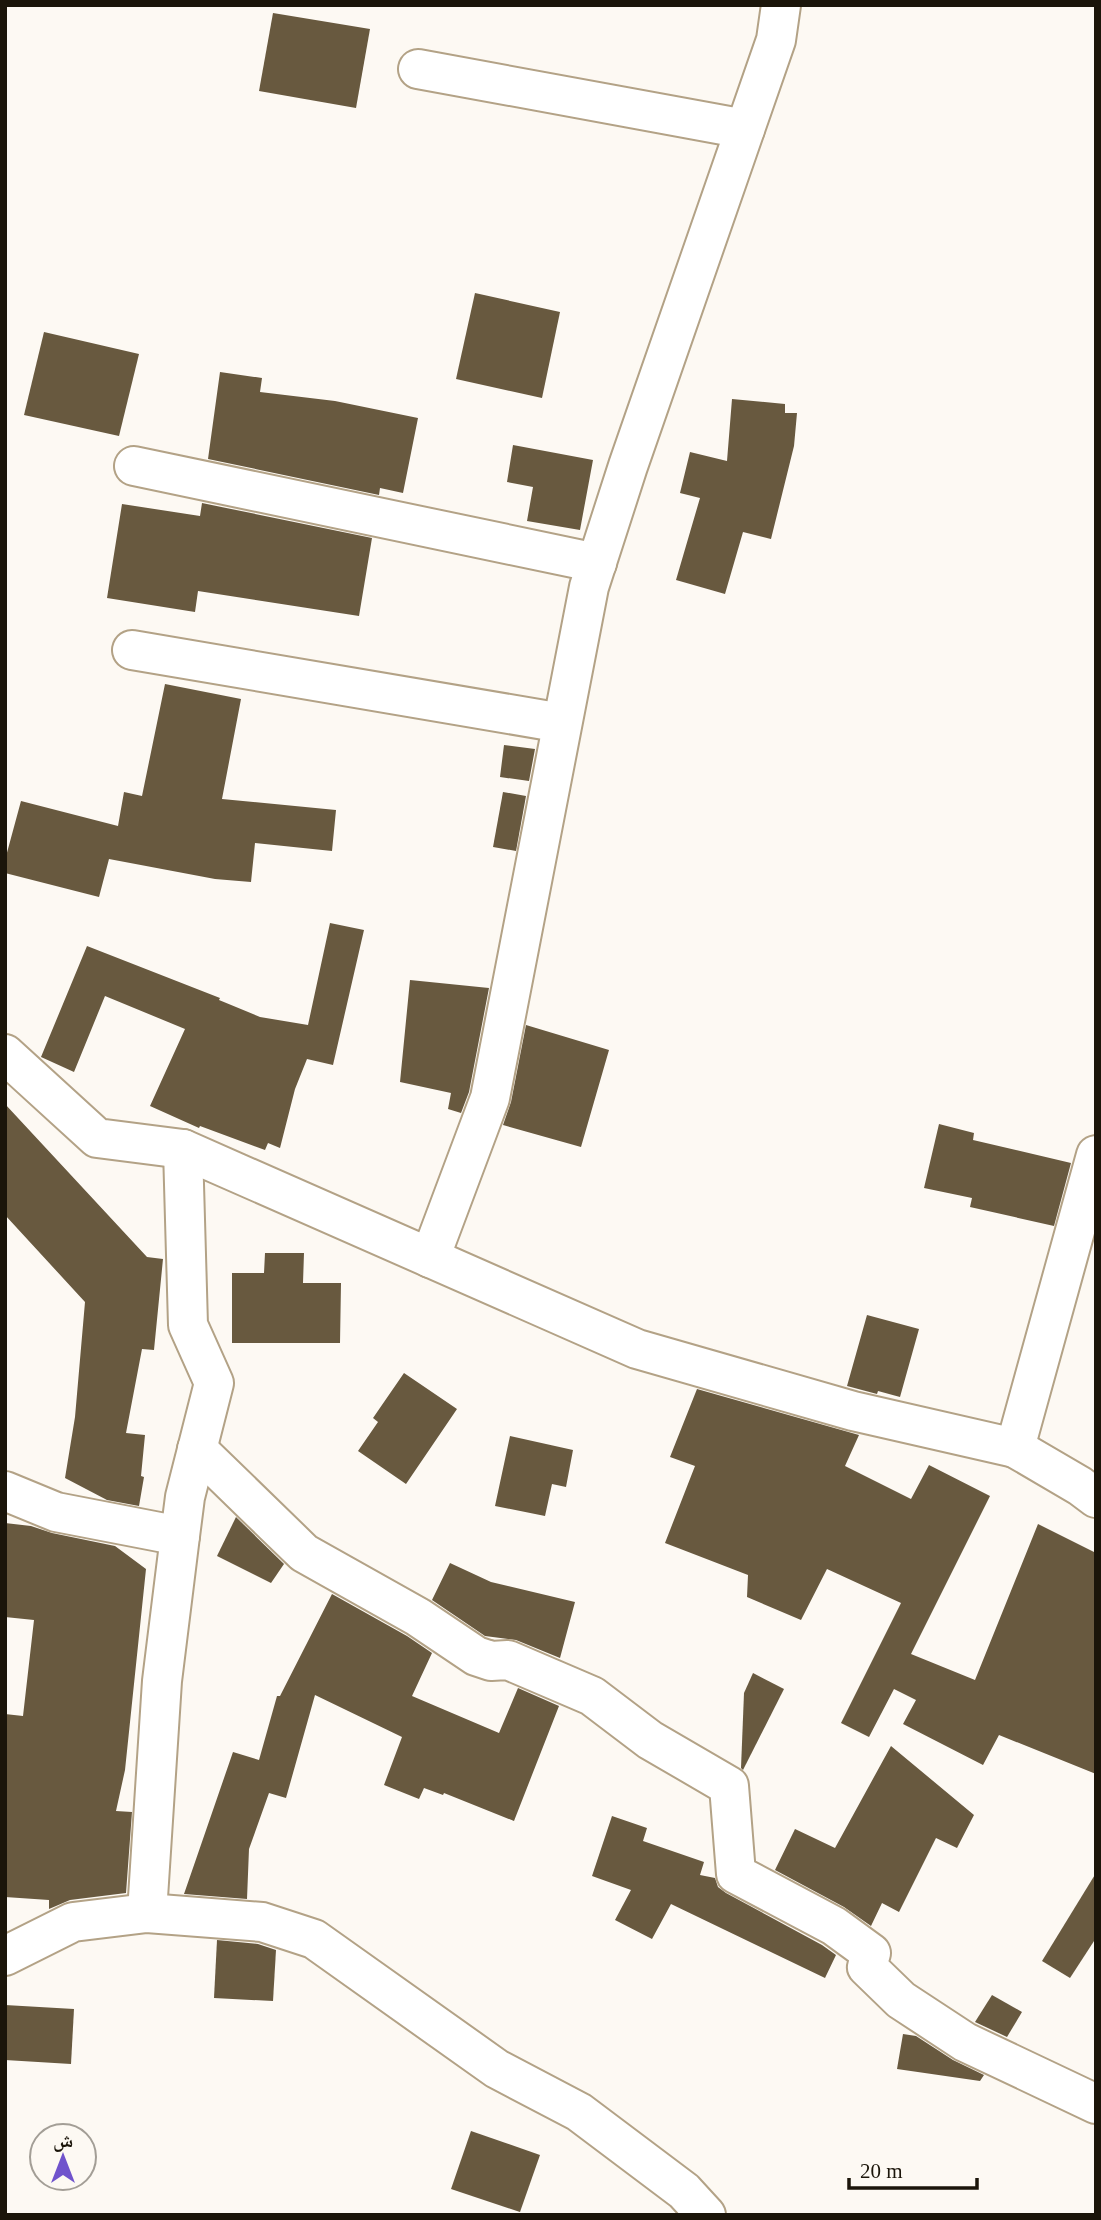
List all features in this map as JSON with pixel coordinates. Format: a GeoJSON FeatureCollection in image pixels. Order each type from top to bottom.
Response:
{"type":"FeatureCollection","features":[{"type":"Feature","properties":{"kind":"street"},"geometry":{"type":"LineString","coordinates":[[430,1258],[490,1098],[589,587],[628,466],[776,40],[781,5]]}},
{"type":"Feature","properties":{"kind":"street"},"geometry":{"type":"LineString","coordinates":[[418,69],[745,129]]}},
{"type":"Feature","properties":{"kind":"street"},"geometry":{"type":"LineString","coordinates":[[134,466],[597,563]]}},
{"type":"Feature","properties":{"kind":"street"},"geometry":{"type":"LineString","coordinates":[[132,650],[562,723]]}},
{"type":"Feature","properties":{"kind":"street"},"geometry":{"type":"LineString","coordinates":[[5,1054],[97,1138],[183,1149],[637,1349],[853,1411],[1015,1448],[1096,1498]]}},
{"type":"Feature","properties":{"kind":"street"},"geometry":{"type":"LineString","coordinates":[[147,1913],[162,1681],[180,1536],[185,1497],[214,1383],[188,1325],[183,1149]]}},
{"type":"Feature","properties":{"kind":"street"},"geometry":{"type":"LineString","coordinates":[[1015,1448],[1096,1154]]}},
{"type":"Feature","properties":{"kind":"street"},"geometry":{"type":"LineString","coordinates":[[197,1449],[304,1553],[418,1617],[475,1656],[491,1661],[509,1660],[592,1696],[650,1740],[729,1786],[736,1874],[834,1926],[872,1954],[867,1967],[901,2000],[965,2042],[1096,2104]]}},
{"type":"Feature","properties":{"kind":"street"},"geometry":{"type":"LineString","coordinates":[[5,1491],[57,1512],[180,1536]]}},
{"type":"Feature","properties":{"kind":"street"},"geometry":{"type":"LineString","coordinates":[[5,1956],[73,1922],[147,1913],[262,1922],[314,1939],[498,2069],[579,2112],[684,2191],[706,2215]]}},
{"type":"Feature","properties":{"kind":"building"},"geometry":{"type":"Polygon","coordinates":[[[273,13],[370,29],[356,108],[259,91],[273,13]]]}},
{"type":"Feature","properties":{"kind":"building"},"geometry":{"type":"Polygon","coordinates":[[[475,293],[560,312],[542,398],[456,379],[475,293]]]}},
{"type":"Feature","properties":{"kind":"building"},"geometry":{"type":"Polygon","coordinates":[[[44,332],[139,354],[119,436],[24,415],[44,332]]]}},
{"type":"Feature","properties":{"kind":"building"},"geometry":{"type":"Polygon","coordinates":[[[220,372],[262,378],[260,392],[335,401],[418,418],[403,493],[380,488],[379,495],[208,459],[220,372]]]}},
{"type":"Feature","properties":{"kind":"building"},"geometry":{"type":"Polygon","coordinates":[[[732,399],[785,404],[785,413],[797,413],[794,446],[771,539],[743,532],[725,594],[676,580],[700,498],[680,493],[690,452],[727,461],[732,399]]]}},
{"type":"Feature","properties":{"kind":"building"},"geometry":{"type":"Polygon","coordinates":[[[513,445],[593,460],[580,530],[527,521],[533,487],[507,482],[513,445]]]}},
{"type":"Feature","properties":{"kind":"building"},"geometry":{"type":"Polygon","coordinates":[[[202,503],[372,538],[359,616],[198,591],[195,612],[107,598],[122,504],[200,516],[202,503]]]}},
{"type":"Feature","properties":{"kind":"building"},"geometry":{"type":"Polygon","coordinates":[[[165,684],[241,699],[222,799],[336,810],[332,851],[255,843],[251,882],[215,879],[109,859],[99,897],[5,873],[5,860],[21,801],[118,826],[124,792],[142,796],[165,684]]]}},
{"type":"Feature","properties":{"kind":"building"},"geometry":{"type":"Polygon","coordinates":[[[504,745],[535,749],[529,781],[500,777],[504,745]]]}},
{"type":"Feature","properties":{"kind":"building"},"geometry":{"type":"Polygon","coordinates":[[[503,792],[526,796],[516,851],[493,847],[503,792]]]}},
{"type":"Feature","properties":{"kind":"building"},"geometry":{"type":"Polygon","coordinates":[[[330,923],[364,930],[333,1065],[307,1059],[295,1089],[280,1148],[268,1143],[265,1150],[200,1126],[199,1128],[150,1106],[185,1029],[105,996],[74,1072],[41,1057],[87,946],[220,998],[219,1000],[260,1017],[308,1025],[330,923]]]}},
{"type":"Feature","properties":{"kind":"building"},"geometry":{"type":"Polygon","coordinates":[[[410,980],[489,988],[469,1092],[461,1113],[448,1109],[451,1093],[400,1082],[410,980]]]}},
{"type":"Feature","properties":{"kind":"building"},"geometry":{"type":"Polygon","coordinates":[[[526,1025],[609,1050],[581,1147],[503,1125],[511,1102],[526,1025]]]}},
{"type":"Feature","properties":{"kind":"building"},"geometry":{"type":"Polygon","coordinates":[[[5,1104],[147,1257],[163,1259],[154,1350],[142,1349],[126,1433],[145,1435],[141,1476],[144,1477],[139,1506],[107,1500],[65,1478],[75,1417],[85,1302],[5,1215],[5,1104]]]}},
{"type":"Feature","properties":{"kind":"building"},"geometry":{"type":"Polygon","coordinates":[[[939,1124],[974,1133],[973,1140],[1071,1163],[1054,1226],[970,1207],[972,1198],[924,1188],[939,1124]]]}},
{"type":"Feature","properties":{"kind":"building"},"geometry":{"type":"Polygon","coordinates":[[[265,1253],[304,1253],[303,1283],[341,1283],[340,1343],[232,1343],[232,1273],[264,1273],[265,1253]]]}},
{"type":"Feature","properties":{"kind":"building"},"geometry":{"type":"Polygon","coordinates":[[[867,1315],[919,1329],[900,1397],[847,1386],[867,1315]]]}},
{"type":"Feature","properties":{"kind":"building"},"geometry":{"type":"Polygon","coordinates":[[[404,1373],[457,1409],[406,1484],[358,1451],[378,1422],[373,1418],[404,1373]]]}},
{"type":"Feature","properties":{"kind":"building"},"geometry":{"type":"Polygon","coordinates":[[[697,1389],[859,1435],[845,1466],[911,1499],[929,1465],[990,1496],[911,1654],[975,1680],[1038,1524],[1096,1553],[1096,1774],[999,1735],[983,1765],[903,1724],[916,1700],[894,1689],[869,1737],[841,1723],[901,1603],[827,1569],[801,1620],[747,1597],[748,1575],[665,1543],[695,1466],[670,1457],[697,1389]]]}},
{"type":"Feature","properties":{"kind":"building"},"geometry":{"type":"Polygon","coordinates":[[[510,1436],[573,1450],[566,1487],[552,1484],[545,1516],[495,1506],[510,1436]]]}},
{"type":"Feature","properties":{"kind":"building"},"geometry":{"type":"Polygon","coordinates":[[[236,1517],[284,1564],[271,1583],[217,1556],[236,1517]]]}},
{"type":"Feature","properties":{"kind":"building"},"geometry":{"type":"Polygon","coordinates":[[[5,1523],[31,1526],[115,1546],[146,1569],[125,1770],[116,1811],[132,1812],[126,1893],[70,1900],[49,1909],[49,1900],[5,1897],[5,1714],[23,1716],[34,1620],[5,1617],[5,1523]]]}},
{"type":"Feature","properties":{"kind":"building"},"geometry":{"type":"Polygon","coordinates":[[[450,1563],[491,1582],[575,1602],[560,1658],[516,1640],[485,1636],[432,1600],[450,1563]]]}},
{"type":"Feature","properties":{"kind":"building"},"geometry":{"type":"Polygon","coordinates":[[[332,1594],[432,1653],[412,1696],[499,1733],[518,1688],[559,1706],[514,1821],[444,1793],[443,1795],[424,1788],[419,1799],[384,1785],[402,1737],[315,1695],[286,1798],[269,1793],[249,1849],[247,1899],[184,1894],[233,1752],[259,1760],[277,1696],[280,1696],[332,1594]]]}},
{"type":"Feature","properties":{"kind":"building"},"geometry":{"type":"Polygon","coordinates":[[[753,1673],[784,1689],[743,1770],[744,1693],[753,1673]]]}},
{"type":"Feature","properties":{"kind":"building"},"geometry":{"type":"Polygon","coordinates":[[[891,1746],[974,1815],[957,1848],[936,1838],[899,1912],[882,1903],[871,1926],[844,1907],[775,1870],[795,1829],[835,1848],[891,1746]]]}},
{"type":"Feature","properties":{"kind":"building"},"geometry":{"type":"Polygon","coordinates":[[[612,1816],[647,1828],[643,1841],[704,1862],[700,1875],[715,1878],[718,1887],[726,1893],[836,1955],[825,1978],[671,1904],[652,1939],[615,1920],[631,1890],[592,1876],[612,1816]]]}},
{"type":"Feature","properties":{"kind":"building"},"geometry":{"type":"Polygon","coordinates":[[[1096,1873],[1096,1938],[1070,1978],[1042,1961],[1096,1873]]]}},
{"type":"Feature","properties":{"kind":"building"},"geometry":{"type":"Polygon","coordinates":[[[217,1940],[258,1944],[276,1950],[273,2001],[214,1998],[217,1940]]]}},
{"type":"Feature","properties":{"kind":"building"},"geometry":{"type":"Polygon","coordinates":[[[992,1995],[1022,2012],[1007,2037],[975,2022],[992,1995]]]}},
{"type":"Feature","properties":{"kind":"building"},"geometry":{"type":"Polygon","coordinates":[[[5,2005],[74,2009],[71,2064],[5,2060],[5,2005]]]}},
{"type":"Feature","properties":{"kind":"building"},"geometry":{"type":"Polygon","coordinates":[[[903,2034],[916,2036],[953,2060],[984,2075],[980,2081],[897,2069],[903,2034]]]}},
{"type":"Feature","properties":{"kind":"building"},"geometry":{"type":"Polygon","coordinates":[[[471,2131],[540,2155],[520,2212],[451,2189],[471,2131]]]}}]}
